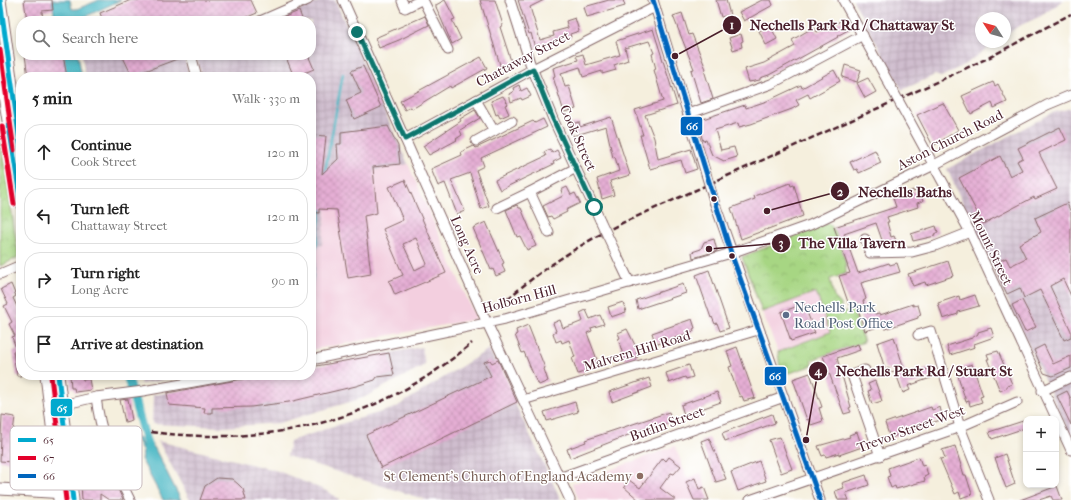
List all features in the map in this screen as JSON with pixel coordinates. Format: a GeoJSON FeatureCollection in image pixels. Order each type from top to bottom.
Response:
{"type":"FeatureCollection","features":[{"type":"Feature","properties":{"kind":"main road"},"geometry":{"type":"LineString","coordinates":[[0,0],[4,53],[16,121]]}},
{"type":"Feature","properties":{"kind":"main road"},"geometry":{"type":"LineString","coordinates":[[0,70],[16,171]]}},
{"type":"Feature","properties":{"kind":"main road"},"geometry":{"type":"LineString","coordinates":[[47,380],[52,426]]}},
{"type":"Feature","properties":{"kind":"main road"},"geometry":{"type":"LineString","coordinates":[[59,380],[65,426]]}},
{"type":"Feature","properties":{"kind":"main road"},"geometry":{"type":"LineString","coordinates":[[0,489],[58,496],[73,496]]}},
{"type":"Feature","properties":{"kind":"street"},"geometry":{"type":"LineString","coordinates":[[271,16],[308,0]]}},
{"type":"Feature","properties":{"kind":"street","name":"Long Acre"},"geometry":{"type":"LineString","coordinates":[[343,0],[487,323],[570,500]]}},
{"type":"Feature","properties":{"kind":"street"},"geometry":{"type":"LineString","coordinates":[[402,1],[405,8],[422,0],[448,50]]}},
{"type":"Feature","properties":{"kind":"street","name":"Cook Street"},"geometry":{"type":"LineString","coordinates":[[510,0],[533,69],[553,119],[630,283]]}},
{"type":"Feature","properties":{"kind":"street","name":"Mount Street"},"geometry":{"type":"LineString","coordinates":[[843,0],[970,232],[1042,391],[1071,450]]}},
{"type":"Feature","properties":{"kind":"street"},"geometry":{"type":"LineString","coordinates":[[654,3],[731,253],[820,500]]}},
{"type":"Feature","properties":{"kind":"street","name":"Chattaway Street"},"geometry":{"type":"LineString","coordinates":[[405,139],[654,3]]}},
{"type":"Feature","properties":{"kind":"street"},"geometry":{"type":"LineString","coordinates":[[688,114],[771,84],[863,35]]}},
{"type":"Feature","properties":{"kind":"street"},"geometry":{"type":"LineString","coordinates":[[192,60],[196,72]]}},
{"type":"Feature","properties":{"kind":"street","name":"Aston Church Road"},"geometry":{"type":"LineString","coordinates":[[731,253],[810,225],[934,165],[1046,105],[1071,95]]}},
{"type":"Feature","properties":{"kind":"street"},"geometry":{"type":"LineString","coordinates":[[476,100],[494,132]]}},
{"type":"Feature","properties":{"kind":"street"},"geometry":{"type":"LineString","coordinates":[[476,141],[512,121]]}},
{"type":"Feature","properties":{"kind":"street"},"geometry":{"type":"LineString","coordinates":[[497,208],[576,168]]}},
{"type":"Feature","properties":{"kind":"street"},"geometry":{"type":"LineString","coordinates":[[530,192],[548,233]]}},
{"type":"Feature","properties":{"kind":"street"},"geometry":{"type":"LineString","coordinates":[[865,239],[870,253],[912,252],[935,246],[970,232]]}},
{"type":"Feature","properties":{"kind":"street","name":"Holborn Hill"},"geometry":{"type":"LineString","coordinates":[[316,359],[487,323],[731,253]]}},
{"type":"Feature","properties":{"kind":"street"},"geometry":{"type":"LineString","coordinates":[[0,274],[16,267]]}},
{"type":"Feature","properties":{"kind":"street","name":"Malvern Hill Road"},"geometry":{"type":"LineString","coordinates":[[523,400],[758,330]]}},
{"type":"Feature","properties":{"kind":"street"},"geometry":{"type":"LineString","coordinates":[[918,335],[931,331],[960,427],[989,500]]}},
{"type":"Feature","properties":{"kind":"street"},"geometry":{"type":"LineString","coordinates":[[865,370],[852,375],[880,456]]}},
{"type":"Feature","properties":{"kind":"street"},"geometry":{"type":"LineString","coordinates":[[1042,391],[1071,377]]}},
{"type":"Feature","properties":{"kind":"street"},"geometry":{"type":"LineString","coordinates":[[62,405],[96,397],[143,391],[205,380]]}},
{"type":"Feature","properties":{"kind":"street"},"geometry":{"type":"LineString","coordinates":[[96,397],[102,426]]}},
{"type":"Feature","properties":{"kind":"street","name":"Butlin Street"},"geometry":{"type":"LineString","coordinates":[[559,478],[784,397]]}},
{"type":"Feature","properties":{"kind":"street","name":"Trevor Street West"},"geometry":{"type":"LineString","coordinates":[[750,500],[960,427],[1017,402]]}},
{"type":"Feature","properties":{"kind":"street"},"geometry":{"type":"LineString","coordinates":[[125,490],[130,500]]}},
{"type":"Feature","properties":{"kind":"shaded area"},"geometry":{"type":"Polygon","coordinates":[[[322,0],[335,0],[408,164],[329,179],[322,245],[316,247],[316,72],[201,72],[197,60],[316,60],[316,16],[284,16],[322,0]]]}},
{"type":"Feature","properties":{"kind":"shaded area"},"geometry":{"type":"Polygon","coordinates":[[[853,0],[1064,0],[1041,16],[1017,27],[1011,32],[1011,12],[975,12],[975,48],[988,48],[967,63],[941,77],[935,75],[902,90],[853,0]]]}},
{"type":"Feature","properties":{"kind":"shaded area"},"geometry":{"type":"Polygon","coordinates":[[[83,60],[185,60],[188,72],[84,72],[83,60]]]}},
{"type":"Feature","properties":{"kind":"shaded area"},"geometry":{"type":"Polygon","coordinates":[[[1071,108],[1071,437],[947,169],[1052,113],[1071,108]]]}},
{"type":"Feature","properties":{"kind":"shaded area"},"geometry":{"type":"Polygon","coordinates":[[[408,164],[476,319],[316,349],[316,247],[322,245],[329,179],[408,164]]]}},
{"type":"Feature","properties":{"kind":"shaded area"},"geometry":{"type":"Polygon","coordinates":[[[816,292],[830,332],[778,352],[762,312],[816,292]]]}},
{"type":"Feature","properties":{"kind":"shaded area"},"geometry":{"type":"Polygon","coordinates":[[[422,347],[425,365],[363,398],[279,423],[224,427],[152,424],[153,395],[236,380],[316,380],[316,366],[422,347]]]}},
{"type":"Feature","properties":{"kind":"shaded area"},"geometry":{"type":"Polygon","coordinates":[[[489,349],[561,500],[427,500],[287,456],[290,441],[395,408],[489,349]]]}},
{"type":"Feature","properties":{"kind":"shaded area"},"geometry":{"type":"Polygon","coordinates":[[[141,380],[162,380],[141,384],[141,380]]]}},
{"type":"Feature","properties":{"kind":"shaded area"},"geometry":{"type":"Polygon","coordinates":[[[158,441],[278,471],[329,492],[339,500],[190,500],[158,441]]]}},
{"type":"Feature","properties":{"kind":"shaded area","name":"St Clement's Church of England Academy"},"geometry":{"type":"Polygon","coordinates":[[[675,446],[687,478],[701,473],[710,500],[579,500],[572,484],[675,446]]]}},
{"type":"Feature","properties":{"kind":"shaded area"},"geometry":{"type":"Polygon","coordinates":[[[81,490],[121,490],[126,500],[81,500],[81,490]]]}},
{"type":"Feature","properties":{"kind":"green space"},"geometry":{"type":"Polygon","coordinates":[[[0,135],[16,240],[16,258],[0,266],[0,135]]]}},
{"type":"Feature","properties":{"kind":"green space"},"geometry":{"type":"Polygon","coordinates":[[[828,223],[839,239],[844,254],[846,268],[846,274],[830,279],[834,297],[841,304],[841,313],[853,309],[864,342],[811,360],[813,365],[781,376],[778,352],[830,332],[816,292],[762,312],[742,257],[828,223]]]}},
{"type":"Feature","properties":{"kind":"water"},"geometry":{"type":"Polygon","coordinates":[[[52,0],[70,0],[72,9],[77,9],[99,0],[121,0],[87,16],[54,16],[52,0]]]}},
{"type":"Feature","properties":{"kind":"water"},"geometry":{"type":"Polygon","coordinates":[[[64,60],[79,60],[81,72],[65,72],[64,60]]]}},
{"type":"Feature","properties":{"kind":"water"},"geometry":{"type":"Polygon","coordinates":[[[145,438],[154,447],[181,500],[163,500],[142,461],[142,445],[143,447],[145,438]]]}},
{"type":"Feature","properties":{"kind":"building"},"geometry":{"type":"Polygon","coordinates":[[[24,0],[52,0],[53,10],[42,11],[42,16],[26,16],[24,0]]]}},
{"type":"Feature","properties":{"kind":"building"},"geometry":{"type":"Polygon","coordinates":[[[131,0],[251,0],[257,13],[250,16],[101,16],[100,13],[131,0]]]}},
{"type":"Feature","properties":{"kind":"building"},"geometry":{"type":"Polygon","coordinates":[[[445,0],[455,19],[452,20],[461,39],[452,44],[436,7],[436,5],[445,0]]]}},
{"type":"Feature","properties":{"kind":"building"},"geometry":{"type":"Polygon","coordinates":[[[480,0],[495,0],[503,25],[500,27],[512,64],[501,68],[480,0]]]}},
{"type":"Feature","properties":{"kind":"building"},"geometry":{"type":"Polygon","coordinates":[[[518,0],[544,0],[530,7],[540,40],[554,36],[553,32],[568,28],[566,21],[575,18],[579,31],[570,34],[571,37],[535,48],[531,33],[529,34],[518,0]]]}},
{"type":"Feature","properties":{"kind":"building"},"geometry":{"type":"Polygon","coordinates":[[[609,0],[623,0],[625,6],[587,17],[584,7],[609,0]]]}},
{"type":"Feature","properties":{"kind":"building"},"geometry":{"type":"Polygon","coordinates":[[[716,0],[726,0],[730,15],[721,17],[716,0]]]}},
{"type":"Feature","properties":{"kind":"building"},"geometry":{"type":"Polygon","coordinates":[[[762,0],[771,0],[773,5],[744,21],[739,12],[762,0]]]}},
{"type":"Feature","properties":{"kind":"building"},"geometry":{"type":"Polygon","coordinates":[[[299,11],[301,16],[287,16],[299,11]]]}},
{"type":"Feature","properties":{"kind":"building"},"geometry":{"type":"Polygon","coordinates":[[[682,13],[689,35],[692,34],[706,69],[704,70],[713,99],[701,103],[691,70],[694,69],[673,16],[682,13]]]}},
{"type":"Feature","properties":{"kind":"building"},"geometry":{"type":"Polygon","coordinates":[[[425,16],[429,25],[379,48],[375,38],[425,16]]]}},
{"type":"Feature","properties":{"kind":"building"},"geometry":{"type":"Polygon","coordinates":[[[845,19],[850,29],[837,36],[838,37],[769,75],[760,78],[760,80],[749,82],[745,69],[764,63],[795,46],[792,40],[814,27],[817,32],[845,19]]]}},
{"type":"Feature","properties":{"kind":"building"},"geometry":{"type":"Polygon","coordinates":[[[770,25],[777,39],[766,45],[759,31],[770,25]]]}},
{"type":"Feature","properties":{"kind":"building"},"geometry":{"type":"Polygon","coordinates":[[[653,29],[677,105],[645,115],[654,138],[658,159],[691,149],[697,169],[685,173],[681,160],[650,169],[640,135],[643,135],[635,110],[663,101],[654,70],[656,69],[652,54],[654,53],[649,41],[625,48],[628,60],[614,65],[616,70],[602,74],[602,71],[583,77],[580,67],[561,73],[565,87],[569,86],[576,109],[564,112],[553,77],[555,76],[553,68],[578,60],[576,56],[583,54],[586,65],[620,55],[616,41],[653,29]]]}},
{"type":"Feature","properties":{"kind":"building"},"geometry":{"type":"Polygon","coordinates":[[[741,34],[743,41],[741,42],[742,47],[733,50],[729,38],[741,34]]]}},
{"type":"Feature","properties":{"kind":"building"},"geometry":{"type":"Polygon","coordinates":[[[481,57],[487,68],[451,88],[450,86],[412,109],[411,107],[405,110],[400,101],[481,57]]]}},
{"type":"Feature","properties":{"kind":"building"},"geometry":{"type":"Polygon","coordinates":[[[26,60],[64,60],[66,72],[27,72],[26,60]]]}},
{"type":"Feature","properties":{"kind":"building"},"geometry":{"type":"Polygon","coordinates":[[[124,60],[174,60],[143,72],[130,72],[124,60]]]}},
{"type":"Feature","properties":{"kind":"building"},"geometry":{"type":"Polygon","coordinates":[[[287,60],[310,60],[314,69],[306,72],[292,72],[287,60]]]}},
{"type":"Feature","properties":{"kind":"building"},"geometry":{"type":"Polygon","coordinates":[[[845,65],[861,70],[857,82],[842,77],[845,65]]]}},
{"type":"Feature","properties":{"kind":"building"},"geometry":{"type":"Polygon","coordinates":[[[363,66],[381,107],[354,119],[346,100],[361,93],[351,71],[363,66]]]}},
{"type":"Feature","properties":{"kind":"building"},"geometry":{"type":"Polygon","coordinates":[[[834,70],[840,81],[810,98],[808,94],[796,100],[799,105],[792,109],[751,124],[739,127],[738,123],[715,130],[721,150],[734,147],[737,157],[724,161],[712,155],[706,140],[703,141],[697,121],[745,105],[746,108],[767,101],[801,85],[802,88],[834,70]]]}},
{"type":"Feature","properties":{"kind":"building"},"geometry":{"type":"Polygon","coordinates":[[[868,78],[876,92],[865,98],[857,83],[868,78]]]}},
{"type":"Feature","properties":{"kind":"building"},"geometry":{"type":"Polygon","coordinates":[[[993,82],[995,86],[998,84],[1007,102],[994,108],[992,103],[971,114],[962,96],[993,82]]]}},
{"type":"Feature","properties":{"kind":"building"},"geometry":{"type":"Polygon","coordinates":[[[519,85],[521,91],[527,88],[531,96],[522,100],[521,98],[511,102],[509,94],[514,91],[513,88],[519,85]]]}},
{"type":"Feature","properties":{"kind":"building"},"geometry":{"type":"Polygon","coordinates":[[[503,96],[508,104],[505,105],[509,114],[500,118],[498,114],[496,115],[491,101],[503,96]]]}},
{"type":"Feature","properties":{"kind":"building"},"geometry":{"type":"Polygon","coordinates":[[[943,103],[958,130],[933,146],[917,115],[943,103]]]}},
{"type":"Feature","properties":{"kind":"building"},"geometry":{"type":"Polygon","coordinates":[[[475,110],[480,118],[460,130],[462,135],[456,139],[457,140],[429,155],[423,146],[475,110]]]}},
{"type":"Feature","properties":{"kind":"building"},"geometry":{"type":"Polygon","coordinates":[[[611,117],[630,175],[610,181],[614,195],[602,199],[597,179],[619,171],[615,157],[613,158],[606,126],[573,136],[568,125],[579,122],[580,127],[611,117]]]}},
{"type":"Feature","properties":{"kind":"building"},"geometry":{"type":"Polygon","coordinates":[[[543,119],[547,127],[481,158],[484,166],[476,170],[489,206],[481,209],[470,173],[451,180],[465,211],[457,214],[445,183],[438,186],[431,169],[462,155],[461,152],[474,146],[476,148],[533,121],[535,123],[543,119]]]}},
{"type":"Feature","properties":{"kind":"building"},"geometry":{"type":"Polygon","coordinates":[[[388,126],[398,146],[400,164],[373,167],[377,213],[364,216],[371,274],[348,278],[337,210],[319,209],[319,213],[316,213],[316,135],[326,136],[322,174],[338,159],[337,144],[341,144],[341,132],[388,126]]]}},
{"type":"Feature","properties":{"kind":"building"},"geometry":{"type":"Polygon","coordinates":[[[1060,127],[1066,140],[1039,153],[1057,189],[1035,199],[1034,197],[983,224],[959,178],[1000,156],[1010,176],[1022,170],[1017,161],[1023,158],[1018,148],[1060,127]]]}},
{"type":"Feature","properties":{"kind":"building"},"geometry":{"type":"Polygon","coordinates":[[[550,149],[552,153],[557,150],[561,158],[553,162],[554,164],[500,190],[495,180],[546,156],[544,152],[550,149]]]}},
{"type":"Feature","properties":{"kind":"building"},"geometry":{"type":"Polygon","coordinates":[[[875,150],[881,163],[859,173],[857,169],[854,170],[850,162],[875,150]]]}},
{"type":"Feature","properties":{"kind":"building"},"geometry":{"type":"Polygon","coordinates":[[[405,180],[446,273],[395,295],[389,281],[403,275],[383,229],[403,220],[389,187],[405,180]],[[416,238],[403,244],[415,270],[427,264],[416,238]]]}},
{"type":"Feature","properties":{"kind":"building"},"geometry":{"type":"Polygon","coordinates":[[[790,183],[791,186],[794,185],[803,216],[741,239],[731,208],[755,199],[754,196],[790,183]]]}},
{"type":"Feature","properties":{"kind":"building"},"geometry":{"type":"Polygon","coordinates":[[[567,187],[571,195],[575,193],[580,203],[553,219],[551,216],[548,217],[543,206],[563,196],[561,190],[567,187]]]}},
{"type":"Feature","properties":{"kind":"building"},"geometry":{"type":"Polygon","coordinates":[[[913,190],[913,192],[919,190],[923,201],[917,203],[918,207],[887,217],[891,237],[894,236],[897,243],[887,246],[885,242],[883,243],[876,223],[844,234],[858,273],[889,263],[890,265],[897,263],[900,272],[861,283],[866,299],[863,301],[867,313],[874,311],[875,314],[879,313],[880,315],[913,304],[913,306],[918,305],[921,315],[918,316],[918,318],[885,329],[884,325],[865,331],[857,306],[853,308],[851,304],[849,305],[839,276],[850,273],[834,227],[896,207],[893,198],[913,190]]]}},
{"type":"Feature","properties":{"kind":"building"},"geometry":{"type":"Polygon","coordinates":[[[1067,203],[1071,213],[1071,296],[1063,279],[1050,286],[1071,331],[1071,337],[1064,340],[1040,290],[1024,298],[1020,288],[1007,294],[993,264],[1006,258],[1010,266],[1026,258],[1019,244],[1041,232],[1035,218],[1067,203]]]}},
{"type":"Feature","properties":{"kind":"building"},"geometry":{"type":"Polygon","coordinates":[[[517,205],[521,208],[536,246],[527,250],[520,236],[517,237],[506,210],[517,205]]]}},
{"type":"Feature","properties":{"kind":"building"},"geometry":{"type":"Polygon","coordinates":[[[486,222],[504,263],[502,264],[505,272],[496,276],[493,269],[491,270],[473,228],[486,222]]]}},
{"type":"Feature","properties":{"kind":"building"},"geometry":{"type":"Polygon","coordinates":[[[936,226],[938,232],[934,234],[935,236],[913,241],[911,234],[936,226]]]}},
{"type":"Feature","properties":{"kind":"building"},"geometry":{"type":"Polygon","coordinates":[[[714,239],[717,251],[693,258],[692,252],[701,249],[704,242],[714,239]]]}},
{"type":"Feature","properties":{"kind":"building"},"geometry":{"type":"Polygon","coordinates":[[[948,261],[953,276],[926,285],[925,282],[913,286],[908,274],[948,261]]]}},
{"type":"Feature","properties":{"kind":"building"},"geometry":{"type":"Polygon","coordinates":[[[709,270],[729,328],[720,331],[717,323],[715,324],[712,317],[711,318],[696,275],[709,270]]]}},
{"type":"Feature","properties":{"kind":"building"},"geometry":{"type":"Polygon","coordinates":[[[11,284],[16,296],[13,298],[16,304],[16,348],[12,337],[15,336],[9,324],[12,322],[4,306],[8,304],[1,289],[11,284]]]}},
{"type":"Feature","properties":{"kind":"building"},"geometry":{"type":"Polygon","coordinates":[[[683,284],[686,293],[638,309],[636,300],[683,284]]]}},
{"type":"Feature","properties":{"kind":"building"},"geometry":{"type":"Polygon","coordinates":[[[975,295],[979,306],[958,312],[958,314],[943,319],[938,303],[959,296],[960,300],[975,295]]]}},
{"type":"Feature","properties":{"kind":"building"},"geometry":{"type":"Polygon","coordinates":[[[1022,300],[1036,327],[1025,332],[1012,305],[1022,300]]]}},
{"type":"Feature","properties":{"kind":"building"},"geometry":{"type":"Polygon","coordinates":[[[623,302],[626,312],[611,317],[608,307],[623,302]]]}},
{"type":"Feature","properties":{"kind":"building"},"geometry":{"type":"Polygon","coordinates":[[[804,304],[815,333],[791,341],[781,312],[804,304]]]}},
{"type":"Feature","properties":{"kind":"building"},"geometry":{"type":"Polygon","coordinates":[[[586,310],[590,319],[600,315],[604,324],[591,328],[592,331],[587,333],[598,362],[589,365],[591,369],[578,374],[572,358],[575,357],[569,340],[562,343],[561,340],[556,342],[553,333],[556,331],[553,323],[560,320],[563,328],[573,325],[583,321],[580,313],[586,310]]]}},
{"type":"Feature","properties":{"kind":"building"},"geometry":{"type":"Polygon","coordinates":[[[692,319],[695,328],[693,329],[694,331],[658,344],[655,342],[652,333],[692,319]]]}},
{"type":"Feature","properties":{"kind":"building"},"geometry":{"type":"Polygon","coordinates":[[[528,325],[545,368],[548,381],[539,385],[524,352],[522,353],[515,335],[517,334],[516,330],[528,325]]]}},
{"type":"Feature","properties":{"kind":"building"},"geometry":{"type":"Polygon","coordinates":[[[991,328],[994,337],[974,344],[975,347],[950,355],[947,346],[972,338],[978,334],[978,332],[991,328]]]}},
{"type":"Feature","properties":{"kind":"building"},"geometry":{"type":"Polygon","coordinates":[[[627,329],[638,351],[636,352],[638,357],[625,361],[618,339],[620,338],[618,333],[627,329]]]}},
{"type":"Feature","properties":{"kind":"building"},"geometry":{"type":"Polygon","coordinates":[[[894,337],[906,375],[910,373],[911,375],[932,367],[936,376],[908,386],[910,390],[903,393],[895,371],[890,372],[889,368],[885,369],[877,343],[894,337]]]}},
{"type":"Feature","properties":{"kind":"building"},"geometry":{"type":"Polygon","coordinates":[[[858,344],[860,350],[837,358],[851,407],[849,408],[851,412],[844,414],[823,356],[858,344]]]}},
{"type":"Feature","properties":{"kind":"building"},"geometry":{"type":"Polygon","coordinates":[[[1044,345],[1053,364],[1071,356],[1071,368],[1053,376],[1044,373],[1034,350],[1044,345]]]}},
{"type":"Feature","properties":{"kind":"building"},"geometry":{"type":"Polygon","coordinates":[[[737,347],[755,398],[744,401],[742,396],[740,397],[729,367],[732,366],[727,351],[737,347]]]}},
{"type":"Feature","properties":{"kind":"building"},"geometry":{"type":"Polygon","coordinates":[[[13,351],[16,351],[16,370],[13,351]]]}},
{"type":"Feature","properties":{"kind":"building"},"geometry":{"type":"Polygon","coordinates":[[[998,351],[1012,384],[1000,391],[987,359],[989,359],[987,354],[998,351]]]}},
{"type":"Feature","properties":{"kind":"building"},"geometry":{"type":"Polygon","coordinates":[[[389,353],[394,375],[377,377],[375,380],[356,386],[289,402],[251,407],[212,408],[212,413],[204,413],[205,408],[169,405],[167,393],[237,380],[316,380],[316,366],[389,353]]]}},
{"type":"Feature","properties":{"kind":"building"},"geometry":{"type":"Polygon","coordinates":[[[490,360],[492,363],[498,360],[517,402],[381,468],[366,435],[491,376],[484,362],[490,360]]]}},
{"type":"Feature","properties":{"kind":"building"},"geometry":{"type":"Polygon","coordinates":[[[972,364],[983,396],[980,397],[982,402],[970,406],[969,401],[966,402],[956,369],[972,364]]]}},
{"type":"Feature","properties":{"kind":"building"},"geometry":{"type":"Polygon","coordinates":[[[689,365],[693,377],[686,379],[685,377],[669,383],[666,373],[689,365]]]}},
{"type":"Feature","properties":{"kind":"building"},"geometry":{"type":"Polygon","coordinates":[[[810,373],[822,407],[819,408],[823,421],[811,425],[809,419],[807,420],[793,379],[810,373]]]}},
{"type":"Feature","properties":{"kind":"building"},"geometry":{"type":"Polygon","coordinates":[[[649,378],[652,387],[612,402],[609,392],[649,378]]]}},
{"type":"Feature","properties":{"kind":"building"},"geometry":{"type":"Polygon","coordinates":[[[70,380],[89,380],[91,390],[75,392],[74,388],[71,388],[70,380]]]}},
{"type":"Feature","properties":{"kind":"building"},"geometry":{"type":"Polygon","coordinates":[[[875,381],[882,401],[872,404],[868,391],[871,390],[868,384],[875,381]]]}},
{"type":"Feature","properties":{"kind":"building"},"geometry":{"type":"Polygon","coordinates":[[[1067,391],[1071,399],[1071,425],[1057,396],[1067,391]]]}},
{"type":"Feature","properties":{"kind":"building"},"geometry":{"type":"Polygon","coordinates":[[[717,392],[721,402],[684,415],[681,405],[717,392]]]}},
{"type":"Feature","properties":{"kind":"building"},"geometry":{"type":"Polygon","coordinates":[[[128,399],[132,420],[125,422],[120,400],[128,399]]]}},
{"type":"Feature","properties":{"kind":"building"},"geometry":{"type":"Polygon","coordinates":[[[575,402],[578,412],[547,421],[544,412],[575,402]]]}},
{"type":"Feature","properties":{"kind":"building"},"geometry":{"type":"Polygon","coordinates":[[[931,407],[932,410],[940,407],[943,419],[890,438],[885,423],[931,407]]]}},
{"type":"Feature","properties":{"kind":"building"},"geometry":{"type":"Polygon","coordinates":[[[669,412],[672,421],[669,423],[651,430],[646,428],[570,458],[567,449],[586,442],[585,440],[669,412]]]}},
{"type":"Feature","properties":{"kind":"building"},"geometry":{"type":"Polygon","coordinates":[[[772,414],[775,423],[725,441],[722,433],[772,414]]]}},
{"type":"Feature","properties":{"kind":"building"},"geometry":{"type":"Polygon","coordinates":[[[2,415],[15,417],[14,426],[10,426],[10,462],[0,461],[2,415]]]}},
{"type":"Feature","properties":{"kind":"building"},"geometry":{"type":"Polygon","coordinates":[[[1023,421],[1023,429],[992,439],[989,432],[1023,421]]]}},
{"type":"Feature","properties":{"kind":"building"},"geometry":{"type":"Polygon","coordinates":[[[857,432],[862,447],[839,455],[839,453],[826,457],[825,455],[822,456],[818,446],[850,437],[849,435],[857,432]]]}},
{"type":"Feature","properties":{"kind":"building"},"geometry":{"type":"Polygon","coordinates":[[[780,437],[792,469],[781,473],[769,440],[780,437]]]}},
{"type":"Feature","properties":{"kind":"building"},"geometry":{"type":"Polygon","coordinates":[[[709,438],[726,479],[716,482],[701,441],[709,438]]]}},
{"type":"Feature","properties":{"kind":"building"},"geometry":{"type":"Polygon","coordinates":[[[955,446],[972,494],[961,498],[959,492],[955,494],[940,459],[945,458],[942,450],[955,446]]]}},
{"type":"Feature","properties":{"kind":"building"},"geometry":{"type":"Polygon","coordinates":[[[1005,454],[1015,484],[1006,488],[995,458],[1005,454]]]}},
{"type":"Feature","properties":{"kind":"building"},"geometry":{"type":"Polygon","coordinates":[[[669,457],[681,466],[674,474],[671,473],[660,488],[676,500],[639,500],[624,487],[629,480],[640,488],[663,458],[666,461],[669,457]]]}},
{"type":"Feature","properties":{"kind":"building"},"geometry":{"type":"Polygon","coordinates":[[[919,457],[922,466],[925,465],[928,475],[924,477],[925,481],[896,489],[895,486],[891,488],[887,477],[890,476],[888,468],[919,457]]]}},
{"type":"Feature","properties":{"kind":"building"},"geometry":{"type":"Polygon","coordinates":[[[759,461],[766,481],[738,491],[731,472],[759,461]]]}},
{"type":"Feature","properties":{"kind":"building"},"geometry":{"type":"Polygon","coordinates":[[[866,475],[869,485],[846,493],[849,500],[838,500],[835,491],[844,488],[842,483],[866,475]]]}},
{"type":"Feature","properties":{"kind":"building"},"geometry":{"type":"Polygon","coordinates":[[[217,478],[232,479],[243,489],[246,500],[200,500],[205,486],[217,478]]]}},
{"type":"Feature","properties":{"kind":"building"},"geometry":{"type":"Polygon","coordinates":[[[695,478],[699,489],[704,487],[709,500],[694,500],[686,482],[695,478]]]}},
{"type":"Feature","properties":{"kind":"building"},"geometry":{"type":"Polygon","coordinates":[[[1052,488],[1058,488],[1062,500],[1053,500],[1051,496],[1039,500],[1020,500],[1052,488]]]}},
{"type":"Feature","properties":{"kind":"building"},"geometry":{"type":"Polygon","coordinates":[[[81,490],[118,490],[123,500],[109,500],[100,494],[100,500],[82,500],[81,490]]]}},
{"type":"Feature","properties":{"kind":"waterway"},"geometry":{"type":"LineString","coordinates":[[325,172],[343,74]]}},
{"type":"Feature","properties":{"kind":"waterway"},"geometry":{"type":"LineString","coordinates":[[316,248],[321,207]]}},
{"type":"Feature","properties":{"kind":"waterway"},"geometry":{"type":"LineString","coordinates":[[128,380],[142,426]]}},
{"type":"Feature","properties":{"kind":"waterway"},"geometry":{"type":"LineString","coordinates":[[142,427],[148,448]]}},
{"type":"Feature","properties":{"kind":"railway"},"geometry":{"type":"LineString","coordinates":[[501,305],[558,260],[588,241],[620,224],[941,80],[992,56],[1071,14]]}},
{"type":"Feature","properties":{"kind":"railway"},"geometry":{"type":"LineString","coordinates":[[151,432],[195,436],[239,436],[281,431],[322,423],[361,410],[399,392],[436,370],[472,343]]}},
{"type":"Feature","properties":{"kind":"transit line","name":"65"},"geometry":{"type":"LineString","coordinates":[[0,0],[16,114]]}},
{"type":"Feature","properties":{"kind":"transit line","name":"66"},"geometry":{"type":"LineString","coordinates":[[653,0],[731,253],[820,500]]}},
{"type":"Feature","properties":{"kind":"transit line","name":"67"},"geometry":{"type":"LineString","coordinates":[[0,50],[14,150]]}},
{"type":"Feature","properties":{"kind":"transit line","name":"65"},"geometry":{"type":"LineString","coordinates":[[9,125],[16,170]]}},
{"type":"Feature","properties":{"kind":"transit line","name":"67"},"geometry":{"type":"LineString","coordinates":[[2,126],[14,204]]}},
{"type":"Feature","properties":{"kind":"transit line","name":"67"},"geometry":{"type":"LineString","coordinates":[[51,380],[57,426]]}},
{"type":"Feature","properties":{"kind":"transit line","name":"65"},"geometry":{"type":"LineString","coordinates":[[59,380],[64,426]]}},
{"type":"Feature","properties":{"kind":"transit line","name":"67"},"geometry":{"type":"LineString","coordinates":[[65,490],[66,500]]}},
{"type":"Feature","properties":{"kind":"transit line","name":"65"},"geometry":{"type":"LineString","coordinates":[[72,490],[73,500]]}},
{"type":"Feature","properties":{"kind":"place","name":"Nechells Park Rd / Chattaway St"},"geometry":{"type":"Point","coordinates":[675,56]}},
{"type":"Feature","properties":{"kind":"place","name":"Nechells Baths"},"geometry":{"type":"Point","coordinates":[767,211]}},
{"type":"Feature","properties":{"kind":"place","name":"The Villa Tavern"},"geometry":{"type":"Point","coordinates":[709,249]}},
{"type":"Feature","properties":{"kind":"place","name":"Nechells Park Road Post Office"},"geometry":{"type":"Point","coordinates":[786,315]}},
{"type":"Feature","properties":{"kind":"place","name":"Nechells Park Rd / Stuart St"},"geometry":{"type":"Point","coordinates":[806,440]}},
{"type":"Feature","properties":{"kind":"place","name":"St Clement's Church of England Academy"},"geometry":{"type":"Point","coordinates":[640,476]}},
{"type":"Feature","properties":{"kind":"route"},"geometry":{"type":"LineString","coordinates":[[357,32],[405,139],[533,69],[553,119],[594,207]]}}]}
